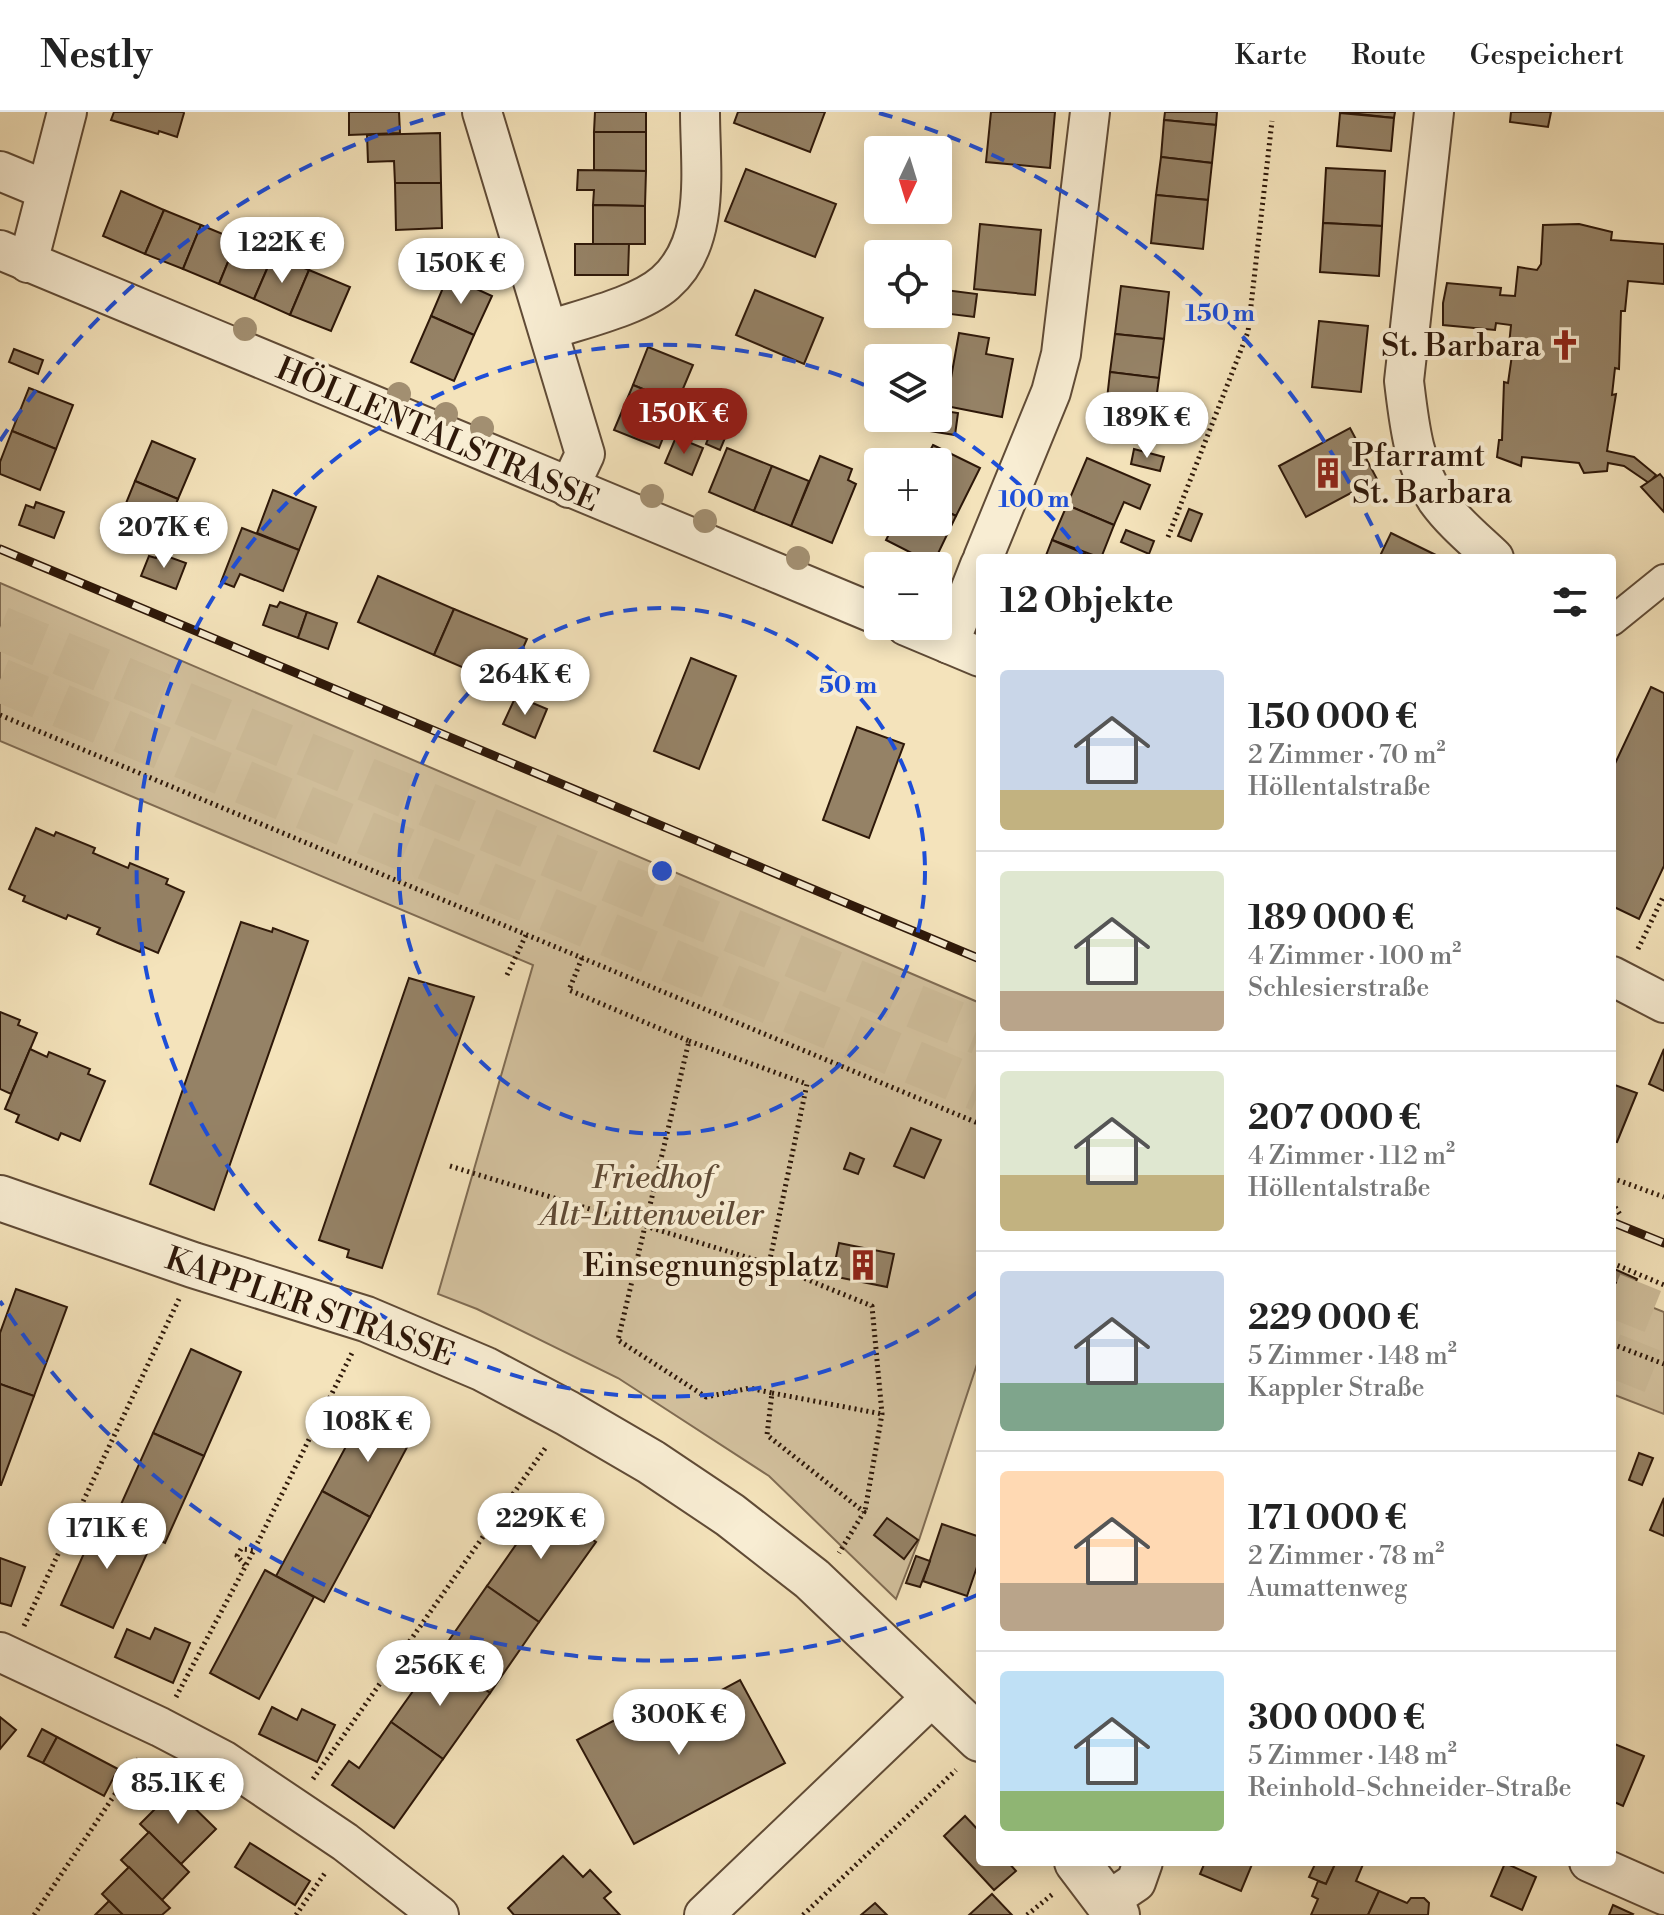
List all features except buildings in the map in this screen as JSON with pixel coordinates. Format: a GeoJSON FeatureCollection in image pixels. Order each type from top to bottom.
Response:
{"type":"FeatureCollection","features":[{"type":"Feature","properties":{"kind":"street"},"geometry":{"type":"LineString","coordinates":[[14,257],[46,190],[67,112]]}},
{"type":"Feature","properties":{"kind":"street"},"geometry":{"type":"LineString","coordinates":[[482,112],[585,454],[569,488]]}},
{"type":"Feature","properties":{"kind":"street"},"geometry":{"type":"LineString","coordinates":[[549,330],[627,304],[665,283],[691,249],[700,209],[700,112]]}},
{"type":"Feature","properties":{"kind":"street"},"geometry":{"type":"LineString","coordinates":[[985,554],[1051,392],[1061,354],[1090,112]]}},
{"type":"Feature","properties":{"kind":"street"},"geometry":{"type":"LineString","coordinates":[[1434,112],[1404,381],[1409,423],[1419,464],[1437,500],[1490,554]]}},
{"type":"Feature","properties":{"kind":"street"},"geometry":{"type":"LineString","coordinates":[[0,171],[46,190]]}},
{"type":"Feature","properties":{"kind":"street","name":"HÖLLENTALSTRASSE"},"geometry":{"type":"LineString","coordinates":[[14,257],[864,609]]}},
{"type":"Feature","properties":{"kind":"street"},"geometry":{"type":"LineString","coordinates":[[1616,618],[1664,579]]}},
{"type":"Feature","properties":{"kind":"street"},"geometry":{"type":"LineString","coordinates":[[940,640],[965,650],[976,588]]}},
{"type":"Feature","properties":{"kind":"street"},"geometry":{"type":"LineString","coordinates":[[1617,979],[1664,1003]]}},
{"type":"Feature","properties":{"kind":"street","name":"KAPPLER STRASSE"},"geometry":{"type":"LineString","coordinates":[[0,1198],[193,1265],[366,1319],[484,1369],[567,1413],[651,1462],[730,1515],[812,1579],[935,1694],[969,1754]]}},
{"type":"Feature","properties":{"kind":"street"},"geometry":{"type":"LineString","coordinates":[[5,1654],[223,1760],[345,1842],[439,1915]]}},
{"type":"Feature","properties":{"kind":"street"},"geometry":{"type":"LineString","coordinates":[[704,1915],[935,1694]]}},
{"type":"Feature","properties":{"kind":"street"},"geometry":{"type":"LineString","coordinates":[[1080,1866],[1112,1908],[1136,1882],[1142,1866]]}},
{"type":"Feature","properties":{"kind":"street"},"geometry":{"type":"LineString","coordinates":[[1598,1866],[1664,1895]]}},
{"type":"Feature","properties":{"kind":"path"},"geometry":{"type":"LineString","coordinates":[[1168,537],[1248,332],[1272,121]]}},
{"type":"Feature","properties":{"kind":"path"},"geometry":{"type":"LineString","coordinates":[[0,715],[976,1122]]}},
{"type":"Feature","properties":{"kind":"path"},"geometry":{"type":"LineString","coordinates":[[1617,979],[1664,895]]}},
{"type":"Feature","properties":{"kind":"path"},"geometry":{"type":"LineString","coordinates":[[507,975],[526,935]]}},
{"type":"Feature","properties":{"kind":"path"},"geometry":{"type":"LineString","coordinates":[[582,958],[569,990],[689,1041],[807,1084],[769,1264]]}},
{"type":"Feature","properties":{"kind":"path"},"geometry":{"type":"LineString","coordinates":[[689,1041],[618,1340],[706,1397],[750,1388],[882,1414]]}},
{"type":"Feature","properties":{"kind":"path"},"geometry":{"type":"LineString","coordinates":[[450,1166],[769,1264],[872,1306],[882,1414],[864,1512],[844,1549],[812,1579]]}},
{"type":"Feature","properties":{"kind":"path"},"geometry":{"type":"LineString","coordinates":[[1616,1179],[1664,1197]]}},
{"type":"Feature","properties":{"kind":"path"},"geometry":{"type":"LineString","coordinates":[[1616,1208],[1621,1216]]}},
{"type":"Feature","properties":{"kind":"path"},"geometry":{"type":"LineString","coordinates":[[1616,1261],[1664,1285]]}},
{"type":"Feature","properties":{"kind":"path"},"geometry":{"type":"LineString","coordinates":[[5,1654],[172,1315]]}},
{"type":"Feature","properties":{"kind":"path"},"geometry":{"type":"LineString","coordinates":[[1616,1346],[1664,1364]]}},
{"type":"Feature","properties":{"kind":"path"},"geometry":{"type":"LineString","coordinates":[[34,1915],[160,1727],[254,1550],[353,1350]]}},
{"type":"Feature","properties":{"kind":"path"},"geometry":{"type":"LineString","coordinates":[[772,1393],[767,1435],[864,1512]]}},
{"type":"Feature","properties":{"kind":"path"},"geometry":{"type":"LineString","coordinates":[[294,1806],[529,1474]]}},
{"type":"Feature","properties":{"kind":"path"},"geometry":{"type":"LineString","coordinates":[[245,1565],[237,1556],[241,1549],[254,1550]]}},
{"type":"Feature","properties":{"kind":"path"},"geometry":{"type":"LineString","coordinates":[[803,1915],[969,1754]]}},
{"type":"Feature","properties":{"kind":"path"},"geometry":{"type":"LineString","coordinates":[[296,1915],[345,1842]]}},
{"type":"Feature","properties":{"kind":"green space","name":"Friedhof Alt-Littenweiler"},"geometry":{"type":"Polygon","coordinates":[[[0,583],[976,1001],[976,1367],[919,1540],[896,1599],[769,1476],[618,1378],[477,1309],[438,1294],[533,965],[0,741],[0,583]]]}},
{"type":"Feature","properties":{"kind":"green space"},"geometry":{"type":"Polygon","coordinates":[[[1616,1293],[1664,1312],[1664,1414],[1616,1396],[1616,1293]]]}},
{"type":"Feature","properties":{"kind":"tunnel"},"geometry":{"type":"LineString","coordinates":[[0,628],[976,1031]]}},
{"type":"Feature","properties":{"kind":"tunnel"},"geometry":{"type":"LineString","coordinates":[[0,680],[976,1088]]}},
{"type":"Feature","properties":{"kind":"tunnel"},"geometry":{"type":"LineString","coordinates":[[1616,1297],[1664,1316]]}},
{"type":"Feature","properties":{"kind":"tunnel"},"geometry":{"type":"LineString","coordinates":[[1616,1357],[1664,1376]]}},
{"type":"Feature","properties":{"kind":"railway"},"geometry":{"type":"LineString","coordinates":[[0,549],[976,957]]}},
{"type":"Feature","properties":{"kind":"railway"},"geometry":{"type":"LineString","coordinates":[[1616,1224],[1664,1243]]}},
{"type":"Feature","properties":{"kind":"place","name":"St. Barbara"},"geometry":{"type":"Point","coordinates":[1565,345]}},
{"type":"Feature","properties":{"kind":"place","name":"Pfarramt St. Barbara"},"geometry":{"type":"Point","coordinates":[1328,473]}},
{"type":"Feature","properties":{"kind":"place","name":"Einsegnungsplatz"},"geometry":{"type":"Point","coordinates":[863,1265]}}]}
